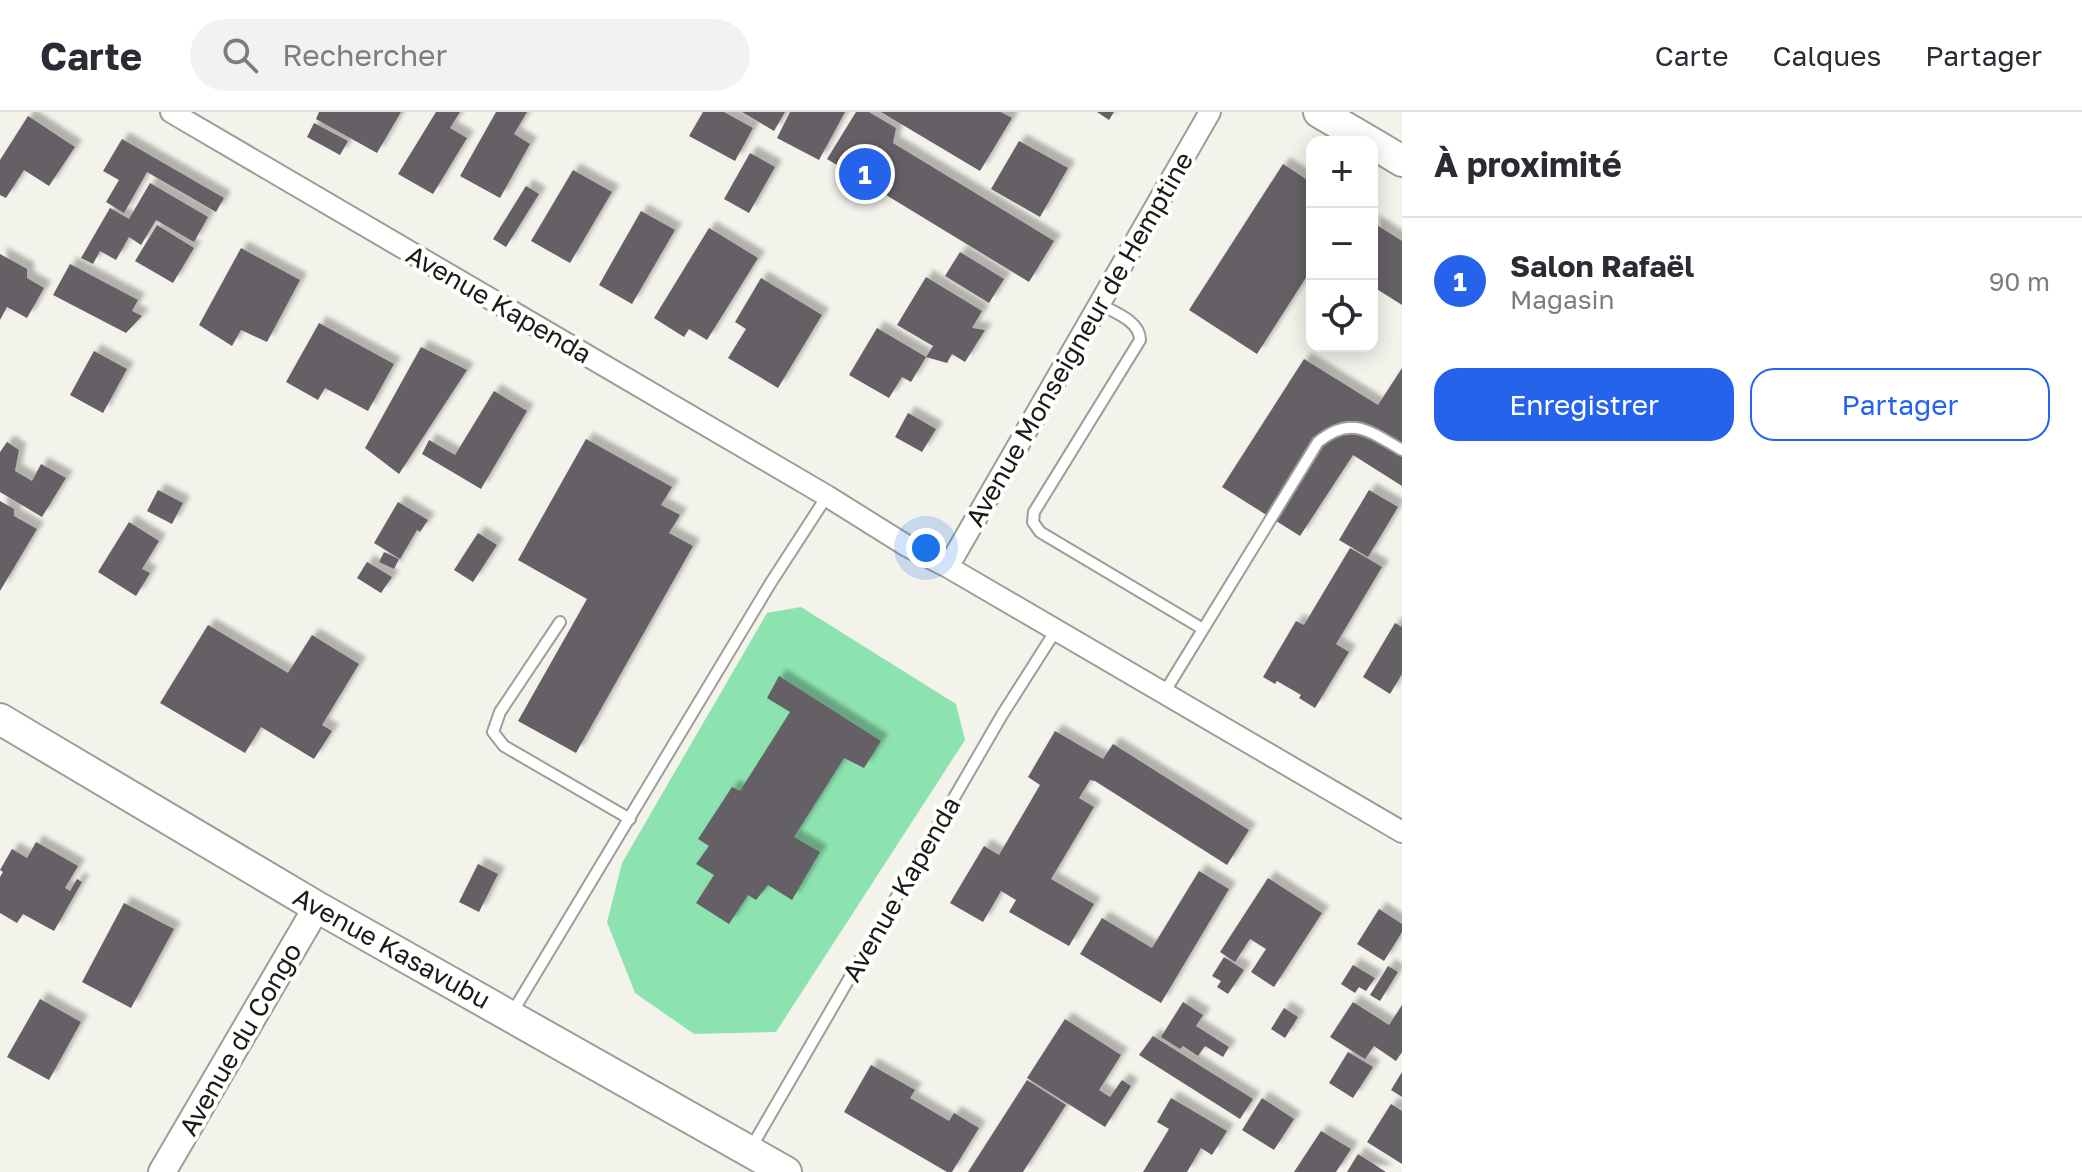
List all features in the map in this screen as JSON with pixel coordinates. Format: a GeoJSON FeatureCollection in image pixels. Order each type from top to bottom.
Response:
{"type":"FeatureCollection","features":[{"type":"Feature","properties":{"kind":"main road"},"geometry":{"type":"LineString","coordinates":[[1319,112],[1359,136]]}},
{"type":"Feature","properties":{"kind":"main road"},"geometry":{"type":"LineString","coordinates":[[1378,147],[1402,161]]}},
{"type":"Feature","properties":{"kind":"main road","name":"Avenue Kasavubu"},"geometry":{"type":"LineString","coordinates":[[0,719],[317,907],[786,1172]]}},
{"type":"Feature","properties":{"kind":"street","name":"Avenue Kapenda"},"geometry":{"type":"LineString","coordinates":[[171,112],[827,496],[907,546],[1402,832]]}},
{"type":"Feature","properties":{"kind":"street","name":"Avenue Monseigneur de Hemptine"},"geometry":{"type":"LineString","coordinates":[[948,567],[1210,112]]}},
{"type":"Feature","properties":{"kind":"street","name":"Avenue du Congo"},"geometry":{"type":"LineString","coordinates":[[162,1172],[317,907]]}},
{"type":"Feature","properties":{"kind":"lane"},"geometry":{"type":"LineString","coordinates":[[1099,304],[1134,325],[1140,332],[1140,340],[1034,512],[1033,522],[1040,532],[1203,629]]}},
{"type":"Feature","properties":{"kind":"lane"},"geometry":{"type":"LineString","coordinates":[[1164,693],[1318,442],[1332,431],[1348,427],[1366,429],[1402,450]]}},
{"type":"Feature","properties":{"kind":"lane"},"geometry":{"type":"LineString","coordinates":[[511,1015],[770,584],[827,496]]}},
{"type":"Feature","properties":{"kind":"lane"},"geometry":{"type":"LineString","coordinates":[[560,622],[500,712],[493,732],[504,746],[630,819]]}},
{"type":"Feature","properties":{"kind":"lane","name":"Avenue Kapenda"},"geometry":{"type":"LineString","coordinates":[[750,1150],[997,722],[1056,630]]}},
{"type":"Feature","properties":{"kind":"green space"},"geometry":{"type":"Polygon","coordinates":[[[801,607],[956,704],[965,740],[776,1032],[694,1034],[635,993],[607,922],[622,863],[767,613],[801,607]]]}},
{"type":"Feature","properties":{"kind":"building"},"geometry":{"type":"Polygon","coordinates":[[[319,112],[401,112],[377,153],[316,119],[319,112]]]}},
{"type":"Feature","properties":{"kind":"building"},"geometry":{"type":"Polygon","coordinates":[[[436,112],[460,112],[450,128],[467,138],[433,194],[398,174],[436,112]]]}},
{"type":"Feature","properties":{"kind":"building"},"geometry":{"type":"Polygon","coordinates":[[[496,112],[527,112],[514,134],[530,144],[500,198],[460,176],[496,112]]]}},
{"type":"Feature","properties":{"kind":"building"},"geometry":{"type":"Polygon","coordinates":[[[703,112],[724,112],[753,128],[735,161],[689,136],[703,112]]]}},
{"type":"Feature","properties":{"kind":"building"},"geometry":{"type":"Polygon","coordinates":[[[742,112],[785,112],[774,131],[742,112]]]}},
{"type":"Feature","properties":{"kind":"building"},"geometry":{"type":"Polygon","coordinates":[[[790,112],[845,112],[819,160],[777,138],[790,112]]]}},
{"type":"Feature","properties":{"kind":"building"},"geometry":{"type":"Polygon","coordinates":[[[856,112],[869,112],[896,128],[893,143],[1054,241],[1029,282],[827,159],[856,112]]]}},
{"type":"Feature","properties":{"kind":"building"},"geometry":{"type":"Polygon","coordinates":[[[881,112],[1001,112],[1012,118],[980,171],[881,112]]]}},
{"type":"Feature","properties":{"kind":"building"},"geometry":{"type":"Polygon","coordinates":[[[1097,112],[1114,112],[1109,120],[1097,112]]]}},
{"type":"Feature","properties":{"kind":"building"},"geometry":{"type":"Polygon","coordinates":[[[28,116],[75,147],[49,186],[24,170],[6,198],[0,195],[0,160],[28,116]]]}},
{"type":"Feature","properties":{"kind":"building"},"geometry":{"type":"Polygon","coordinates":[[[314,123],[348,141],[340,155],[307,137],[314,123]]]}},
{"type":"Feature","properties":{"kind":"building"},"geometry":{"type":"Polygon","coordinates":[[[122,139],[224,198],[216,212],[147,172],[124,213],[106,202],[119,180],[103,171],[122,139]]]}},
{"type":"Feature","properties":{"kind":"building"},"geometry":{"type":"Polygon","coordinates":[[[1019,141],[1068,168],[1040,217],[991,189],[1019,141]]]}},
{"type":"Feature","properties":{"kind":"building"},"geometry":{"type":"Polygon","coordinates":[[[750,153],[775,167],[749,213],[724,199],[750,153]]]}},
{"type":"Feature","properties":{"kind":"building"},"geometry":{"type":"Polygon","coordinates":[[[1283,164],[1306,179],[1306,277],[1257,354],[1189,310],[1283,164]]]}},
{"type":"Feature","properties":{"kind":"building"},"geometry":{"type":"Polygon","coordinates":[[[573,170],[612,192],[570,263],[531,241],[573,170]]]}},
{"type":"Feature","properties":{"kind":"building"},"geometry":{"type":"Polygon","coordinates":[[[150,183],[208,217],[194,242],[156,220],[141,245],[129,237],[116,260],[100,251],[93,264],[81,258],[110,208],[129,219],[150,183]]]}},
{"type":"Feature","properties":{"kind":"building"},"geometry":{"type":"Polygon","coordinates":[[[526,186],[539,194],[506,247],[493,239],[526,186]]]}},
{"type":"Feature","properties":{"kind":"building"},"geometry":{"type":"Polygon","coordinates":[[[641,211],[675,230],[632,304],[599,285],[641,211]]]}},
{"type":"Feature","properties":{"kind":"building"},"geometry":{"type":"Polygon","coordinates":[[[157,225],[194,248],[173,283],[135,261],[157,225]]]}},
{"type":"Feature","properties":{"kind":"building"},"geometry":{"type":"Polygon","coordinates":[[[1378,226],[1402,241],[1402,305],[1378,290],[1378,226]]]}},
{"type":"Feature","properties":{"kind":"building"},"geometry":{"type":"Polygon","coordinates":[[[709,228],[758,258],[707,340],[689,329],[684,337],[654,318],[709,228]]]}},
{"type":"Feature","properties":{"kind":"building"},"geometry":{"type":"Polygon","coordinates":[[[241,248],[300,280],[267,342],[241,330],[232,346],[199,325],[241,248]]]}},
{"type":"Feature","properties":{"kind":"building"},"geometry":{"type":"Polygon","coordinates":[[[960,252],[1004,279],[989,303],[945,276],[960,252]]]}},
{"type":"Feature","properties":{"kind":"building"},"geometry":{"type":"Polygon","coordinates":[[[0,254],[27,269],[27,278],[44,288],[27,318],[7,307],[0,320],[0,254]]]}},
{"type":"Feature","properties":{"kind":"building"},"geometry":{"type":"Polygon","coordinates":[[[70,264],[138,300],[132,311],[142,316],[126,333],[53,295],[70,264]]]}},
{"type":"Feature","properties":{"kind":"building"},"geometry":{"type":"Polygon","coordinates":[[[926,277],[982,311],[972,328],[985,330],[965,362],[952,354],[947,363],[926,357],[933,346],[897,325],[926,277]]]}},
{"type":"Feature","properties":{"kind":"building"},"geometry":{"type":"Polygon","coordinates":[[[761,278],[822,315],[778,388],[728,358],[746,329],[735,322],[761,278]]]}},
{"type":"Feature","properties":{"kind":"building"},"geometry":{"type":"Polygon","coordinates":[[[319,323],[394,364],[368,411],[325,388],[318,400],[286,382],[319,323]]]}},
{"type":"Feature","properties":{"kind":"building"},"geometry":{"type":"Polygon","coordinates":[[[877,328],[926,357],[911,382],[902,377],[889,398],[849,375],[877,328]]]}},
{"type":"Feature","properties":{"kind":"building"},"geometry":{"type":"Polygon","coordinates":[[[421,347],[467,370],[399,474],[365,448],[421,347]]]}},
{"type":"Feature","properties":{"kind":"building"},"geometry":{"type":"Polygon","coordinates":[[[94,351],[127,369],[103,413],[70,395],[94,351]]]}},
{"type":"Feature","properties":{"kind":"building"},"geometry":{"type":"Polygon","coordinates":[[[1304,359],[1378,405],[1402,368],[1402,486],[1353,455],[1300,536],[1222,487],[1304,359]]]}},
{"type":"Feature","properties":{"kind":"building"},"geometry":{"type":"Polygon","coordinates":[[[494,391],[527,411],[481,489],[422,454],[429,440],[455,455],[494,391]]]}},
{"type":"Feature","properties":{"kind":"building"},"geometry":{"type":"Polygon","coordinates":[[[908,413],[936,429],[922,452],[895,437],[908,413]]]}},
{"type":"Feature","properties":{"kind":"building"},"geometry":{"type":"Polygon","coordinates":[[[586,439],[672,487],[661,505],[680,515],[669,533],[693,546],[576,753],[518,721],[587,599],[518,560],[586,439]]]}},
{"type":"Feature","properties":{"kind":"building"},"geometry":{"type":"Polygon","coordinates":[[[7,442],[19,450],[15,471],[32,481],[41,464],[66,478],[42,517],[0,492],[0,452],[7,442]]]}},
{"type":"Feature","properties":{"kind":"building"},"geometry":{"type":"Polygon","coordinates":[[[158,490],[183,503],[172,524],[147,511],[158,490]]]}},
{"type":"Feature","properties":{"kind":"building"},"geometry":{"type":"Polygon","coordinates":[[[1369,490],[1398,507],[1368,557],[1339,540],[1369,490]]]}},
{"type":"Feature","properties":{"kind":"building"},"geometry":{"type":"Polygon","coordinates":[[[0,501],[14,509],[14,516],[37,529],[0,591],[0,501]]]}},
{"type":"Feature","properties":{"kind":"building"},"geometry":{"type":"Polygon","coordinates":[[[398,502],[428,520],[420,532],[417,530],[400,559],[374,543],[398,502]]]}},
{"type":"Feature","properties":{"kind":"building"},"geometry":{"type":"Polygon","coordinates":[[[129,522],[159,541],[142,569],[150,573],[136,596],[98,572],[129,522]]]}},
{"type":"Feature","properties":{"kind":"building"},"geometry":{"type":"Polygon","coordinates":[[[478,533],[497,545],[473,582],[454,570],[478,533]]]}},
{"type":"Feature","properties":{"kind":"building"},"geometry":{"type":"Polygon","coordinates":[[[1350,548],[1382,567],[1336,644],[1349,652],[1315,708],[1299,698],[1301,695],[1263,677],[1296,621],[1304,625],[1350,548]]]}},
{"type":"Feature","properties":{"kind":"building"},"geometry":{"type":"Polygon","coordinates":[[[384,552],[399,559],[394,569],[379,562],[384,552]]]}},
{"type":"Feature","properties":{"kind":"building"},"geometry":{"type":"Polygon","coordinates":[[[367,562],[392,577],[381,593],[357,578],[367,562]]]}},
{"type":"Feature","properties":{"kind":"building"},"geometry":{"type":"Polygon","coordinates":[[[1395,623],[1402,627],[1402,674],[1390,694],[1363,677],[1395,623]]]}},
{"type":"Feature","properties":{"kind":"building"},"geometry":{"type":"Polygon","coordinates":[[[208,625],[288,673],[312,635],[359,664],[322,725],[332,731],[314,759],[261,727],[245,753],[160,703],[208,625]]]}},
{"type":"Feature","properties":{"kind":"building"},"geometry":{"type":"Polygon","coordinates":[[[779,676],[881,741],[864,768],[844,758],[794,837],[820,852],[792,900],[768,885],[756,900],[748,895],[729,924],[696,903],[714,875],[696,864],[709,846],[698,839],[732,787],[740,791],[790,712],[767,698],[779,676]]]}},
{"type":"Feature","properties":{"kind":"building"},"geometry":{"type":"Polygon","coordinates":[[[1055,731],[1103,759],[1113,744],[1249,830],[1227,865],[1090,780],[1079,798],[1094,807],[1051,879],[1094,904],[1069,946],[1009,912],[1016,900],[1001,891],[983,922],[950,903],[984,846],[999,855],[1040,785],[1028,777],[1055,731]]]}},
{"type":"Feature","properties":{"kind":"building"},"geometry":{"type":"Polygon","coordinates":[[[36,842],[78,866],[65,888],[70,891],[77,879],[82,882],[54,931],[23,914],[17,923],[0,913],[0,877],[3,872],[0,870],[12,849],[27,858],[36,842]]]}},
{"type":"Feature","properties":{"kind":"building"},"geometry":{"type":"Polygon","coordinates":[[[478,864],[498,874],[479,912],[459,902],[478,864]]]}},
{"type":"Feature","properties":{"kind":"building"},"geometry":{"type":"Polygon","coordinates":[[[1199,871],[1229,889],[1161,1003],[1080,954],[1102,918],[1152,948],[1199,871]]]}},
{"type":"Feature","properties":{"kind":"building"},"geometry":{"type":"Polygon","coordinates":[[[1268,878],[1322,913],[1274,987],[1251,972],[1266,949],[1250,939],[1235,962],[1220,952],[1268,878]]]}},
{"type":"Feature","properties":{"kind":"building"},"geometry":{"type":"Polygon","coordinates":[[[124,903],[174,929],[131,1008],[82,982],[124,903]]]}},
{"type":"Feature","properties":{"kind":"building"},"geometry":{"type":"Polygon","coordinates":[[[1379,909],[1402,924],[1402,932],[1384,961],[1357,944],[1379,909]]]}},
{"type":"Feature","properties":{"kind":"building"},"geometry":{"type":"Polygon","coordinates":[[[1224,957],[1244,970],[1228,994],[1217,987],[1221,981],[1212,976],[1224,957]]]}},
{"type":"Feature","properties":{"kind":"building"},"geometry":{"type":"Polygon","coordinates":[[[1353,965],[1375,978],[1366,991],[1359,987],[1355,993],[1341,984],[1353,965]]]}},
{"type":"Feature","properties":{"kind":"building"},"geometry":{"type":"Polygon","coordinates":[[[1388,966],[1398,972],[1380,1001],[1370,995],[1388,966]]]}},
{"type":"Feature","properties":{"kind":"building"},"geometry":{"type":"Polygon","coordinates":[[[40,999],[81,1022],[49,1080],[7,1057],[40,999]]]}},
{"type":"Feature","properties":{"kind":"building"},"geometry":{"type":"Polygon","coordinates":[[[1183,1002],[1203,1015],[1196,1026],[1229,1047],[1223,1057],[1205,1046],[1198,1056],[1161,1037],[1183,1002]]]}},
{"type":"Feature","properties":{"kind":"building"},"geometry":{"type":"Polygon","coordinates":[[[1353,1002],[1389,1025],[1402,1005],[1402,1052],[1396,1061],[1374,1046],[1365,1059],[1330,1037],[1353,1002]]]}},
{"type":"Feature","properties":{"kind":"building"},"geometry":{"type":"Polygon","coordinates":[[[1284,1008],[1298,1017],[1285,1038],[1271,1029],[1284,1008]]]}},
{"type":"Feature","properties":{"kind":"building"},"geometry":{"type":"Polygon","coordinates":[[[1065,1019],[1121,1055],[1099,1090],[1110,1097],[1122,1080],[1131,1086],[1105,1127],[1027,1078],[1065,1019]]]}},
{"type":"Feature","properties":{"kind":"building"},"geometry":{"type":"Polygon","coordinates":[[[1153,1036],[1253,1099],[1240,1119],[1139,1055],[1153,1036]]]}},
{"type":"Feature","properties":{"kind":"building"},"geometry":{"type":"Polygon","coordinates":[[[1348,1052],[1373,1067],[1353,1098],[1329,1083],[1348,1052]]]}},
{"type":"Feature","properties":{"kind":"building"},"geometry":{"type":"Polygon","coordinates":[[[871,1065],[915,1090],[910,1098],[949,1121],[954,1113],[979,1128],[952,1172],[947,1172],[844,1112],[871,1065]]]}},
{"type":"Feature","properties":{"kind":"building"},"geometry":{"type":"Polygon","coordinates":[[[1402,1072],[1402,1097],[1391,1090],[1402,1072]]]}},
{"type":"Feature","properties":{"kind":"building"},"geometry":{"type":"Polygon","coordinates":[[[1027,1080],[1066,1105],[1023,1172],[968,1172],[1027,1080]]]}},
{"type":"Feature","properties":{"kind":"building"},"geometry":{"type":"Polygon","coordinates":[[[1171,1098],[1227,1131],[1212,1155],[1201,1148],[1187,1172],[1143,1172],[1169,1129],[1157,1122],[1171,1098]]]}},
{"type":"Feature","properties":{"kind":"building"},"geometry":{"type":"Polygon","coordinates":[[[1262,1098],[1294,1119],[1274,1150],[1242,1130],[1262,1098]]]}},
{"type":"Feature","properties":{"kind":"building"},"geometry":{"type":"Polygon","coordinates":[[[1391,1104],[1402,1111],[1402,1164],[1367,1142],[1391,1104]]]}},
{"type":"Feature","properties":{"kind":"building"},"geometry":{"type":"Polygon","coordinates":[[[1321,1131],[1351,1149],[1336,1172],[1294,1172],[1321,1131]]]}},
{"type":"Feature","properties":{"kind":"building"},"geometry":{"type":"Polygon","coordinates":[[[1358,1154],[1386,1172],[1347,1172],[1358,1154]]]}},
{"type":"Feature","properties":{"kind":"place","name":"Salon Rafaël"},"geometry":{"type":"Point","coordinates":[865,174]}}]}
